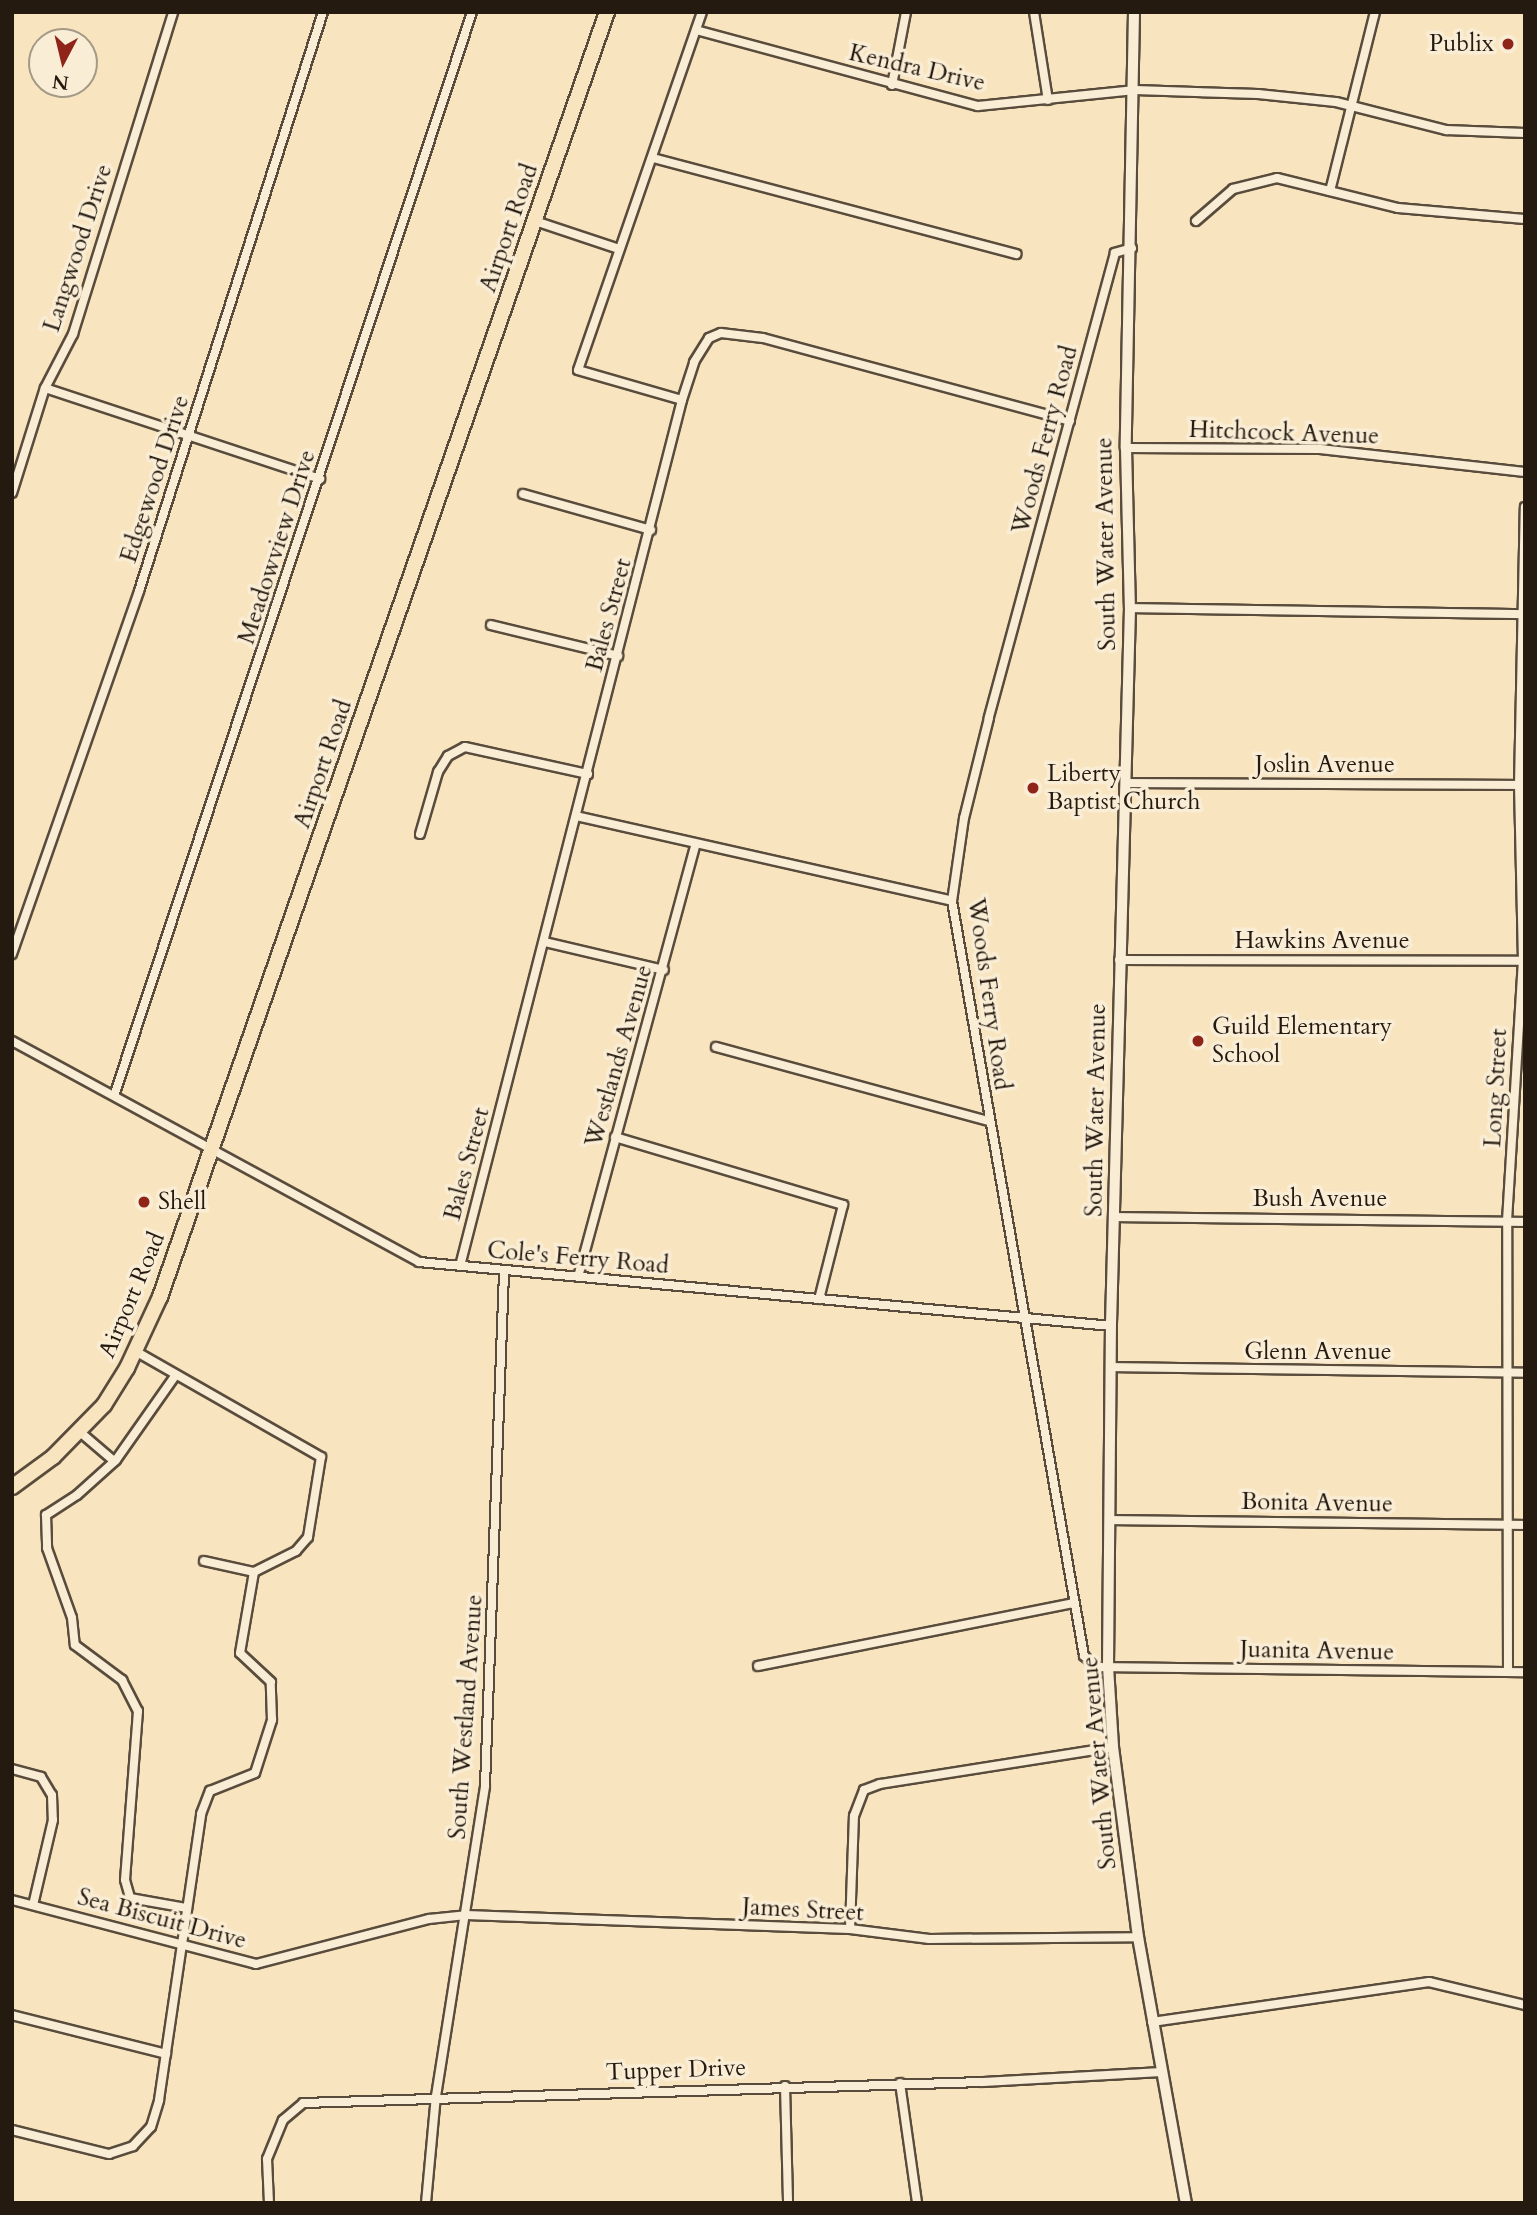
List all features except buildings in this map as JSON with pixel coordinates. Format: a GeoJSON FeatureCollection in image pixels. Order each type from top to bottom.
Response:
{"type":"FeatureCollection","features":[{"type":"Feature","properties":{"kind":"highway","name":"Airport Road"},"geometry":{"type":"LineString","coordinates":[[12,1487],[80,1432],[104,1405],[135,1351],[213,1152],[607,12]]}},
{"type":"Feature","properties":{"kind":"main road","name":"South Water Avenue"},"geometry":{"type":"LineString","coordinates":[[1134,12],[1135,90],[1126,448],[1130,608],[1111,1326],[1108,1667],[1114,1747],[1138,1937],[1186,2203]]}},
{"type":"Feature","properties":{"kind":"street","name":"Langwood Drive"},"geometry":{"type":"LineString","coordinates":[[12,493],[45,388],[74,334],[173,12]]}},
{"type":"Feature","properties":{"kind":"street","name":"Edgewood Drive"},"geometry":{"type":"LineString","coordinates":[[12,954],[190,433],[323,12]]}},
{"type":"Feature","properties":{"kind":"street","name":"Meadowview Drive"},"geometry":{"type":"LineString","coordinates":[[114,1093],[320,480],[472,12]]}},
{"type":"Feature","properties":{"kind":"street"},"geometry":{"type":"LineString","coordinates":[[682,400],[578,370],[702,12]]}},
{"type":"Feature","properties":{"kind":"street"},"geometry":{"type":"LineString","coordinates":[[892,85],[906,12]]}},
{"type":"Feature","properties":{"kind":"street"},"geometry":{"type":"LineString","coordinates":[[1034,12],[1048,100]]}},
{"type":"Feature","properties":{"kind":"street"},"geometry":{"type":"LineString","coordinates":[[1330,191],[1375,12]]}},
{"type":"Feature","properties":{"kind":"street","name":"Kendra Drive"},"geometry":{"type":"LineString","coordinates":[[696,30],[892,85],[978,106],[1135,90],[1258,94],[1350,106],[1446,130],[1525,133]]}},
{"type":"Feature","properties":{"kind":"street"},"geometry":{"type":"LineString","coordinates":[[653,158],[1017,254]]}},
{"type":"Feature","properties":{"kind":"street"},"geometry":{"type":"LineString","coordinates":[[1196,221],[1233,189],[1277,178],[1398,208],[1525,219]]}},
{"type":"Feature","properties":{"kind":"street"},"geometry":{"type":"LineString","coordinates":[[535,221],[619,248]]}},
{"type":"Feature","properties":{"kind":"street","name":"Woods Ferry Road"},"geometry":{"type":"LineString","coordinates":[[1108,1667],[1088,1664],[1073,1603],[1021,1316],[952,901],[964,818],[1115,253],[1132,248]]}},
{"type":"Feature","properties":{"kind":"street","name":"Bales Street"},"geometry":{"type":"LineString","coordinates":[[460,1266],[652,530],[682,400],[694,362],[709,338],[721,333],[763,338],[1070,421]]}},
{"type":"Feature","properties":{"kind":"street"},"geometry":{"type":"LineString","coordinates":[[45,388],[190,433],[320,480]]}},
{"type":"Feature","properties":{"kind":"street","name":"Hitchcock Avenue"},"geometry":{"type":"LineString","coordinates":[[1126,448],[1320,449],[1525,472]]}},
{"type":"Feature","properties":{"kind":"street"},"geometry":{"type":"LineString","coordinates":[[523,494],[652,530]]}},
{"type":"Feature","properties":{"kind":"street","name":"Long Street"},"geometry":{"type":"LineString","coordinates":[[1508,1672],[1511,1525],[1507,1221],[1524,961],[1522,785],[1525,507]]}},
{"type":"Feature","properties":{"kind":"street"},"geometry":{"type":"LineString","coordinates":[[1130,608],[1524,614]]}},
{"type":"Feature","properties":{"kind":"street"},"geometry":{"type":"LineString","coordinates":[[491,625],[618,656]]}},
{"type":"Feature","properties":{"kind":"street"},"geometry":{"type":"LineString","coordinates":[[420,834],[438,772],[448,756],[465,747],[588,774]]}},
{"type":"Feature","properties":{"kind":"street","name":"Joslin Avenue"},"geometry":{"type":"LineString","coordinates":[[1126,783],[1522,785]]}},
{"type":"Feature","properties":{"kind":"street"},"geometry":{"type":"LineString","coordinates":[[576,816],[952,901]]}},
{"type":"Feature","properties":{"kind":"street","name":"Westlands Avenue"},"geometry":{"type":"LineString","coordinates":[[578,1277],[696,845]]}},
{"type":"Feature","properties":{"kind":"street"},"geometry":{"type":"LineString","coordinates":[[545,942],[664,970]]}},
{"type":"Feature","properties":{"kind":"street","name":"Hawkins Avenue"},"geometry":{"type":"LineString","coordinates":[[1119,960],[1524,961]]}},
{"type":"Feature","properties":{"kind":"street","name":"Cole's Ferry Road"},"geometry":{"type":"LineString","coordinates":[[12,1041],[114,1093],[213,1152],[393,1252],[419,1262],[1111,1326]]}},
{"type":"Feature","properties":{"kind":"street"},"geometry":{"type":"LineString","coordinates":[[716,1047],[988,1121]]}},
{"type":"Feature","properties":{"kind":"street"},"geometry":{"type":"LineString","coordinates":[[615,1137],[843,1205],[819,1299]]}},
{"type":"Feature","properties":{"kind":"street","name":"Bush Avenue"},"geometry":{"type":"LineString","coordinates":[[1115,1217],[1525,1222]]}},
{"type":"Feature","properties":{"kind":"street","name":"South Westland Avenue"},"geometry":{"type":"LineString","coordinates":[[426,2203],[436,2096],[466,1915],[488,1747],[505,1272]]}},
{"type":"Feature","properties":{"kind":"street"},"geometry":{"type":"LineString","coordinates":[[135,1351],[321,1457],[308,1537],[296,1550],[254,1572],[204,1561]]}},
{"type":"Feature","properties":{"kind":"street","name":"Glenn Avenue"},"geometry":{"type":"LineString","coordinates":[[1111,1367],[1525,1373]]}},
{"type":"Feature","properties":{"kind":"street"},"geometry":{"type":"LineString","coordinates":[[175,1376],[114,1461],[77,1495],[46,1515],[47,1548],[72,1618],[75,1645],[122,1681],[138,1711],[125,1880],[130,1898],[187,1908]]}},
{"type":"Feature","properties":{"kind":"street"},"geometry":{"type":"LineString","coordinates":[[80,1432],[114,1461]]}},
{"type":"Feature","properties":{"kind":"street","name":"Bonita Avenue"},"geometry":{"type":"LineString","coordinates":[[1110,1520],[1525,1525]]}},
{"type":"Feature","properties":{"kind":"street"},"geometry":{"type":"LineString","coordinates":[[12,2130],[109,2154],[133,2146],[151,2127],[166,2054],[201,1814],[211,1791],[256,1773],[272,1720],[271,1682],[240,1653],[254,1572]]}},
{"type":"Feature","properties":{"kind":"street"},"geometry":{"type":"LineString","coordinates":[[758,1666],[1073,1603]]}},
{"type":"Feature","properties":{"kind":"street","name":"Juanita Avenue"},"geometry":{"type":"LineString","coordinates":[[1108,1667],[1525,1672]]}},
{"type":"Feature","properties":{"kind":"street"},"geometry":{"type":"LineString","coordinates":[[850,1928],[854,1816],[864,1790],[880,1783],[1114,1747]]}},
{"type":"Feature","properties":{"kind":"street"},"geometry":{"type":"LineString","coordinates":[[12,1769],[41,1777],[52,1795],[53,1820],[33,1905]]}},
{"type":"Feature","properties":{"kind":"street","name":"Sea Biscuit Drive"},"geometry":{"type":"LineString","coordinates":[[12,1900],[256,1964],[429,1919],[466,1915]]}},
{"type":"Feature","properties":{"kind":"street","name":"James Street"},"geometry":{"type":"LineString","coordinates":[[466,1915],[850,1928],[929,1939],[1138,1937]]}},
{"type":"Feature","properties":{"kind":"street"},"geometry":{"type":"LineString","coordinates":[[1152,2022],[1429,1982],[1525,2005]]}},
{"type":"Feature","properties":{"kind":"street"},"geometry":{"type":"LineString","coordinates":[[12,2015],[166,2054]]}},
{"type":"Feature","properties":{"kind":"street","name":"Tupper Drive"},"geometry":{"type":"LineString","coordinates":[[269,2203],[267,2160],[284,2120],[303,2103],[436,2096],[1162,2072]]}},
{"type":"Feature","properties":{"kind":"street"},"geometry":{"type":"LineString","coordinates":[[900,2082],[917,2203]]}},
{"type":"Feature","properties":{"kind":"street"},"geometry":{"type":"LineString","coordinates":[[785,2086],[788,2203]]}},
{"type":"Feature","properties":{"kind":"place","name":"Publix"},"geometry":{"type":"Point","coordinates":[1508,44]}},
{"type":"Feature","properties":{"kind":"place","name":"Liberty Baptist Church"},"geometry":{"type":"Point","coordinates":[1033,788]}},
{"type":"Feature","properties":{"kind":"place","name":"Guild Elementary School"},"geometry":{"type":"Point","coordinates":[1198,1041]}},
{"type":"Feature","properties":{"kind":"place","name":"Shell"},"geometry":{"type":"Point","coordinates":[144,1202]}}]}
